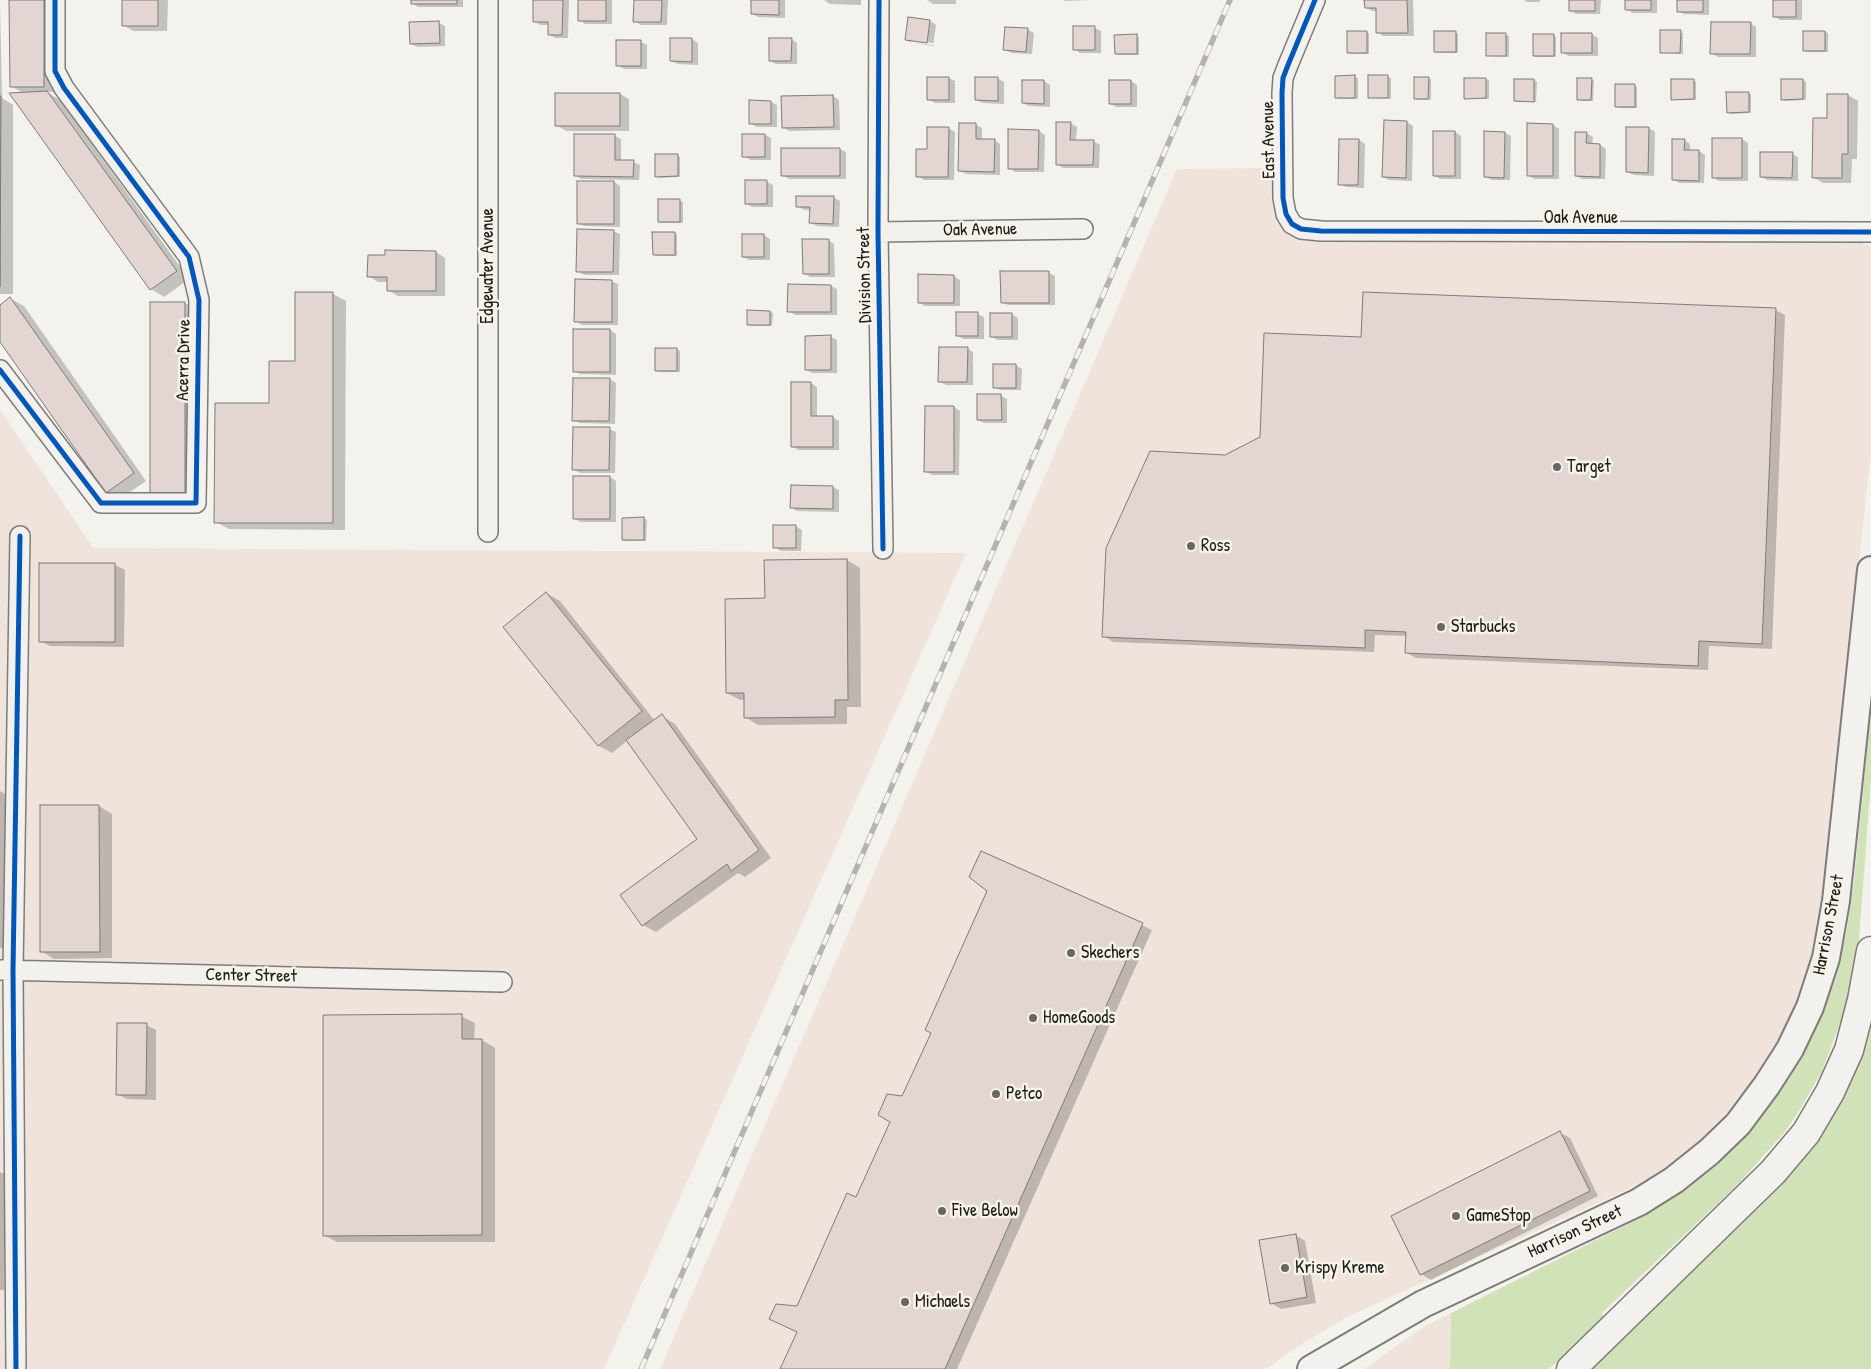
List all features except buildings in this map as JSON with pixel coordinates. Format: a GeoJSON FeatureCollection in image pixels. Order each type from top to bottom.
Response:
{"type":"FeatureCollection","features":[{"type":"Feature","properties":{"kind":"highway"},"geometry":{"type":"LineString","coordinates":[[1570,1369],[1773,1172],[1806,1133],[1830,1092],[1849,1050],[1862,1000],[1871,951]]}},
{"type":"Feature","properties":{"kind":"main road","name":"Harrison Street"},"geometry":{"type":"LineString","coordinates":[[1311,1369],[1424,1304],[1638,1202],[1674,1180],[1709,1152],[1738,1124],[1767,1085],[1790,1049],[1810,1007],[1826,958],[1836,901],[1871,570]]}},
{"type":"Feature","properties":{"kind":"street","name":"Acerra Drive"},"geometry":{"type":"LineString","coordinates":[[0,370],[101,502],[196,503],[199,300],[189,257],[64,88],[55,71],[55,0]]}},
{"type":"Feature","properties":{"kind":"street","name":"Edgewater Avenue"},"geometry":{"type":"LineString","coordinates":[[488,0],[488,532]]}},
{"type":"Feature","properties":{"kind":"street","name":"Division Street"},"geometry":{"type":"LineString","coordinates":[[879,0],[878,232],[882,549]]}},
{"type":"Feature","properties":{"kind":"street","name":"East Avenue"},"geometry":{"type":"LineString","coordinates":[[1292,224],[1286,214],[1283,198],[1283,78],[1315,0]]}},
{"type":"Feature","properties":{"kind":"street","name":"Oak Avenue"},"geometry":{"type":"LineString","coordinates":[[1292,224],[1301,229],[1321,231],[1871,232]]}},
{"type":"Feature","properties":{"kind":"street","name":"Oak Avenue"},"geometry":{"type":"LineString","coordinates":[[878,232],[1083,229]]}},
{"type":"Feature","properties":{"kind":"street"},"geometry":{"type":"LineString","coordinates":[[16,1369],[7,970],[20,536]]}},
{"type":"Feature","properties":{"kind":"street","name":"Center Street"},"geometry":{"type":"LineString","coordinates":[[7,970],[502,982]]}},
{"type":"Feature","properties":{"kind":"shaded area"},"geometry":{"type":"Polygon","coordinates":[[[1272,168],[1272,201],[1278,218],[1288,233],[1301,239],[1317,242],[1860,243],[1871,246],[1871,451],[1820,921],[1811,963],[1797,1003],[1778,1042],[1756,1077],[1724,1116],[1684,1155],[1655,1177],[1347,1317],[1302,1344],[1266,1369],[660,1369],[1177,169],[1272,168]]]}},
{"type":"Feature","properties":{"kind":"shaded area"},"geometry":{"type":"Polygon","coordinates":[[[0,409],[93,548],[966,553],[604,1369],[0,1369],[0,409]]]}},
{"type":"Feature","properties":{"kind":"shaded area"},"geometry":{"type":"Polygon","coordinates":[[[1451,1313],[1450,1369],[1364,1369],[1425,1326],[1451,1313]]]}},
{"type":"Feature","properties":{"kind":"green space"},"geometry":{"type":"Polygon","coordinates":[[[1871,707],[1871,778],[1858,953],[1849,999],[1833,1042],[1822,1071],[1799,1111],[1784,1133],[1739,1183],[1602,1313],[1604,1317],[1549,1369],[1450,1369],[1451,1313],[1653,1211],[1683,1191],[1712,1168],[1742,1139],[1772,1102],[1796,1066],[1818,1024],[1836,976],[1847,930],[1854,882],[1871,707]]]}},
{"type":"Feature","properties":{"kind":"green space"},"geometry":{"type":"Polygon","coordinates":[[[1871,1024],[1871,1369],[1590,1369],[1848,1082],[1871,1024]]]}},
{"type":"Feature","properties":{"kind":"railway"},"geometry":{"type":"LineString","coordinates":[[641,1369],[1230,0]]}},
{"type":"Feature","properties":{"kind":"cycle path"},"geometry":{"type":"LineString","coordinates":[[0,370],[101,503],[196,503],[199,300],[189,257],[64,88],[55,71],[55,0]]}},
{"type":"Feature","properties":{"kind":"cycle path"},"geometry":{"type":"LineString","coordinates":[[879,0],[878,232],[883,549]]}},
{"type":"Feature","properties":{"kind":"cycle path"},"geometry":{"type":"LineString","coordinates":[[1315,0],[1283,78],[1282,93],[1283,198],[1286,214],[1292,224],[1301,229],[1321,231],[1871,232]]}},
{"type":"Feature","properties":{"kind":"cycle path"},"geometry":{"type":"LineString","coordinates":[[16,1369],[13,970],[20,536]]}},
{"type":"Feature","properties":{"kind":"place","name":"Target"},"geometry":{"type":"Point","coordinates":[1557,467]}},
{"type":"Feature","properties":{"kind":"place","name":"Ross"},"geometry":{"type":"Point","coordinates":[1191,546]}},
{"type":"Feature","properties":{"kind":"place","name":"Starbucks"},"geometry":{"type":"Point","coordinates":[1441,627]}},
{"type":"Feature","properties":{"kind":"place","name":"Skechers"},"geometry":{"type":"Point","coordinates":[1071,953]}},
{"type":"Feature","properties":{"kind":"place","name":"HomeGoods"},"geometry":{"type":"Point","coordinates":[1033,1018]}},
{"type":"Feature","properties":{"kind":"place","name":"Petco"},"geometry":{"type":"Point","coordinates":[996,1094]}},
{"type":"Feature","properties":{"kind":"place","name":"Five Below"},"geometry":{"type":"Point","coordinates":[942,1211]}},
{"type":"Feature","properties":{"kind":"place","name":"GameStop"},"geometry":{"type":"Point","coordinates":[1456,1216]}},
{"type":"Feature","properties":{"kind":"place","name":"Krispy Kreme"},"geometry":{"type":"Point","coordinates":[1285,1268]}},
{"type":"Feature","properties":{"kind":"place","name":"Michaels"},"geometry":{"type":"Point","coordinates":[905,1302]}}]}
